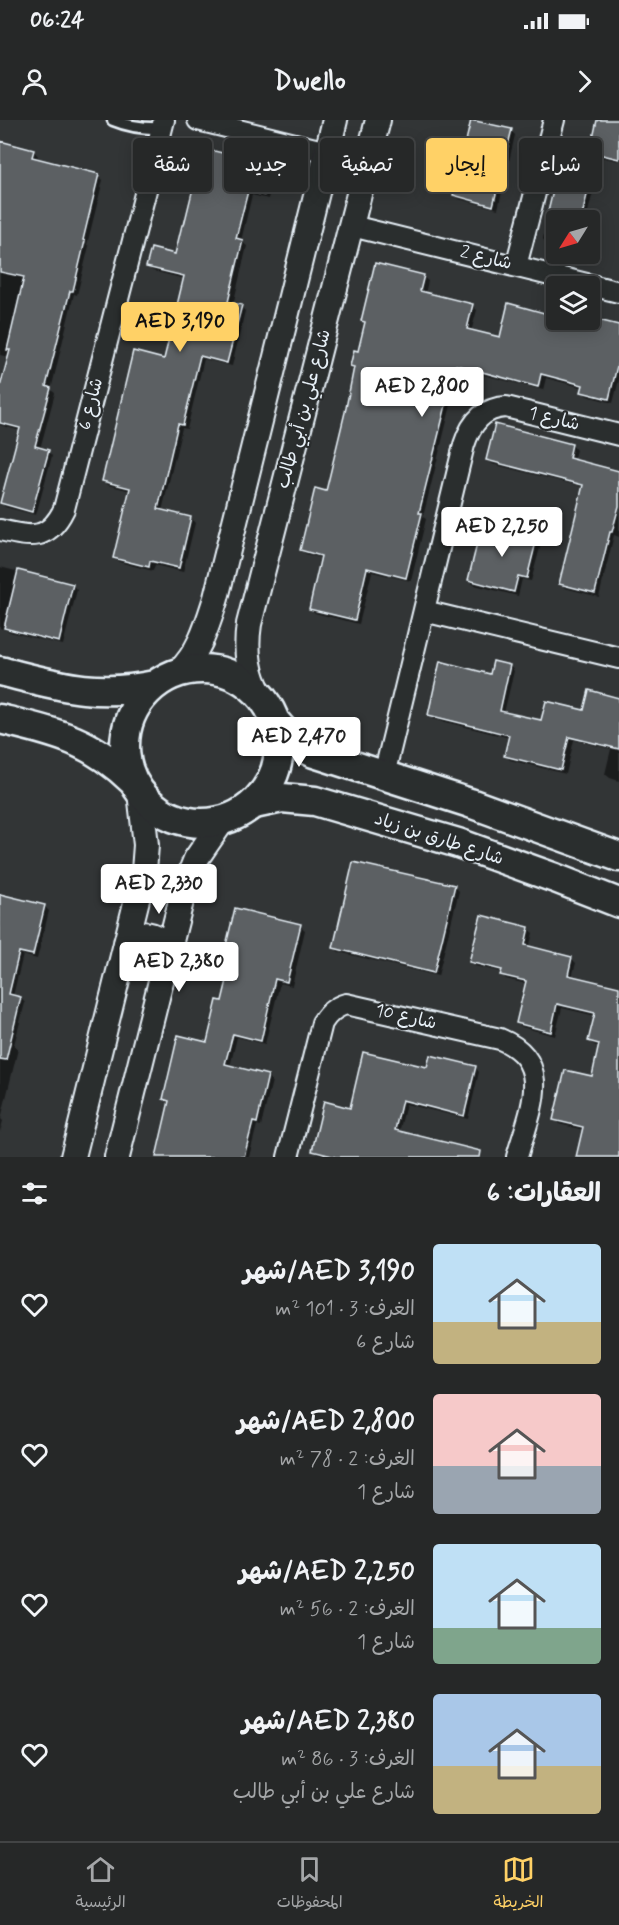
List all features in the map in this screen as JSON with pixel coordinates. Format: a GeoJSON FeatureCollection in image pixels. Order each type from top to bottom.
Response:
{"type":"FeatureCollection","features":[{"type":"Feature","properties":{"kind":"main road"},"geometry":{"type":"LineString","coordinates":[[0,671],[82,690],[122,691],[198,669],[218,671],[242,681],[268,709],[288,738],[300,747],[619,856]]}},
{"type":"Feature","properties":{"kind":"main road"},"geometry":{"type":"LineString","coordinates":[[137,787],[125,756],[127,729],[137,705],[166,679]]}},
{"type":"Feature","properties":{"kind":"main road"},"geometry":{"type":"LineString","coordinates":[[0,719],[73,738],[107,758],[157,808],[177,819],[200,823],[234,816],[254,804],[262,794],[275,771],[279,746],[268,709]]}},
{"type":"Feature","properties":{"kind":"main road","name":"شارع طارق بن زياد"},"geometry":{"type":"LineString","coordinates":[[254,804],[282,798],[315,801],[458,843],[619,902]]}},
{"type":"Feature","properties":{"kind":"main road"},"geometry":{"type":"LineString","coordinates":[[555,878],[572,877],[579,872],[583,864],[582,848],[573,839]]}},
{"type":"Feature","properties":{"kind":"main road"},"geometry":{"type":"LineString","coordinates":[[619,864],[612,868],[607,882],[608,891],[619,902]]}},
{"type":"Feature","properties":{"kind":"street"},"geometry":{"type":"LineString","coordinates":[[198,120],[320,150]]}},
{"type":"Feature","properties":{"kind":"street"},"geometry":{"type":"LineString","coordinates":[[330,138],[335,120]]}},
{"type":"Feature","properties":{"kind":"street","name":"شارع علي بن أبي طالب"},"geometry":{"type":"LineString","coordinates":[[268,709],[250,672],[248,661],[247,638],[252,610],[378,120]]}},
{"type":"Feature","properties":{"kind":"street"},"geometry":{"type":"LineString","coordinates":[[516,266],[554,120]]}},
{"type":"Feature","properties":{"kind":"street","name":"شارع 6"},"geometry":{"type":"LineString","coordinates":[[0,530],[36,536],[51,528],[64,509],[164,124]]}},
{"type":"Feature","properties":{"kind":"street"},"geometry":{"type":"LineString","coordinates":[[166,679],[190,661],[203,638],[216,598],[320,180]]}},
{"type":"Feature","properties":{"kind":"street","name":"شارع 2"},"geometry":{"type":"LineString","coordinates":[[352,226],[619,292]]}},
{"type":"Feature","properties":{"kind":"street","name":"شارع 1"},"geometry":{"type":"LineString","coordinates":[[384,775],[470,428],[489,410],[506,407],[619,435]]}},
{"type":"Feature","properties":{"kind":"street"},"geometry":{"type":"LineString","coordinates":[[216,598],[220,606],[235,614],[244,614],[252,610]]}},
{"type":"Feature","properties":{"kind":"street"},"geometry":{"type":"LineString","coordinates":[[424,611],[619,658]]}},
{"type":"Feature","properties":{"kind":"street"},"geometry":{"type":"LineString","coordinates":[[73,1157],[146,858],[146,838],[137,787]]}},
{"type":"Feature","properties":{"kind":"street"},"geometry":{"type":"LineString","coordinates":[[117,1157],[166,957],[189,875],[206,842],[223,820]]}},
{"type":"Feature","properties":{"kind":"street"},"geometry":{"type":"LineString","coordinates":[[126,943],[138,935],[145,933],[152,935],[163,943],[166,957]]}},
{"type":"Feature","properties":{"kind":"street","name":"شارع 10"},"geometry":{"type":"LineString","coordinates":[[288,1157],[321,1023],[332,1010],[346,1004],[500,1039],[517,1048],[531,1066],[535,1084],[517,1157]]}},
{"type":"Feature","properties":{"kind":"lane"},"geometry":{"type":"LineString","coordinates":[[113,120],[127,126],[147,129],[164,124]]}},
{"type":"Feature","properties":{"kind":"building"},"geometry":{"type":"Polygon","coordinates":[[[471,120],[512,129],[507,149],[507,138],[467,138],[471,120]]]}},
{"type":"Feature","properties":{"kind":"building"},"geometry":{"type":"Polygon","coordinates":[[[597,120],[619,120],[619,159],[602,155],[602,138],[593,138],[597,120]]]}},
{"type":"Feature","properties":{"kind":"building"},"geometry":{"type":"Polygon","coordinates":[[[0,141],[34,150],[32,157],[99,174],[73,291],[70,291],[46,386],[51,388],[35,446],[49,450],[32,512],[0,503],[20,428],[0,423],[0,387],[10,350],[7,350],[24,277],[0,272],[0,141]]]}},
{"type":"Feature","properties":{"kind":"building"},"geometry":{"type":"Polygon","coordinates":[[[212,150],[224,153],[224,192],[248,192],[236,238],[243,240],[228,302],[242,305],[227,363],[200,356],[183,425],[178,424],[158,509],[191,517],[179,568],[150,561],[149,567],[113,558],[130,488],[102,481],[133,351],[164,359],[184,276],[146,267],[151,248],[175,254],[182,225],[184,225],[192,192],[212,192],[212,150]]]}},
{"type":"Feature","properties":{"kind":"building"},"geometry":{"type":"Polygon","coordinates":[[[454,192],[496,192],[493,206],[453,195],[454,192]]]}},
{"type":"Feature","properties":{"kind":"building"},"geometry":{"type":"Polygon","coordinates":[[[553,192],[588,192],[583,210],[548,210],[553,192]]]}},
{"type":"Feature","properties":{"kind":"building"},"geometry":{"type":"Polygon","coordinates":[[[375,263],[424,275],[420,291],[473,304],[467,329],[500,337],[508,303],[546,313],[546,330],[600,330],[600,320],[619,325],[619,358],[609,399],[581,392],[583,385],[541,374],[538,387],[456,365],[419,513],[422,513],[406,578],[367,568],[355,620],[309,609],[321,556],[300,550],[315,488],[326,491],[354,367],[350,366],[354,350],[358,351],[365,322],[361,321],[375,263]]]}},
{"type":"Feature","properties":{"kind":"building"},"geometry":{"type":"Polygon","coordinates":[[[495,424],[572,444],[569,458],[619,471],[619,506],[595,593],[559,584],[583,485],[486,460],[495,424]]]}},
{"type":"Feature","properties":{"kind":"building"},"geometry":{"type":"Polygon","coordinates":[[[482,524],[537,538],[527,578],[518,576],[514,592],[468,580],[482,524]]]}},
{"type":"Feature","properties":{"kind":"building"},"geometry":{"type":"Polygon","coordinates":[[[18,570],[73,584],[59,642],[4,628],[18,570]]]}},
{"type":"Feature","properties":{"kind":"building"},"geometry":{"type":"Polygon","coordinates":[[[440,661],[490,674],[493,661],[510,665],[500,711],[541,720],[546,701],[584,710],[589,690],[619,698],[619,749],[569,737],[561,770],[504,756],[509,735],[428,715],[440,661]]]}},
{"type":"Feature","properties":{"kind":"building"},"geometry":{"type":"Polygon","coordinates":[[[353,862],[455,885],[434,973],[333,948],[353,862]]]}},
{"type":"Feature","properties":{"kind":"building"},"geometry":{"type":"Polygon","coordinates":[[[0,894],[45,905],[33,955],[19,952],[9,994],[21,997],[6,1060],[0,1059],[0,894]]]}},
{"type":"Feature","properties":{"kind":"building"},"geometry":{"type":"Polygon","coordinates":[[[235,908],[301,924],[287,982],[275,979],[261,1041],[233,1034],[225,1064],[268,1075],[257,1123],[253,1122],[244,1157],[156,1157],[169,1101],[163,1099],[178,1035],[207,1042],[217,1000],[222,1001],[230,968],[221,966],[235,908]]]}},
{"type":"Feature","properties":{"kind":"building"},"geometry":{"type":"Polygon","coordinates":[[[481,915],[529,927],[525,945],[572,957],[568,975],[619,987],[619,1157],[576,1157],[583,1127],[553,1120],[565,1070],[592,1076],[599,1044],[588,1041],[595,1013],[557,1004],[551,1032],[516,1023],[526,981],[500,975],[502,970],[469,962],[481,915]]]}},
{"type":"Feature","properties":{"kind":"building"},"geometry":{"type":"Polygon","coordinates":[[[363,1052],[427,1067],[430,1055],[476,1066],[464,1116],[402,1100],[395,1130],[481,1151],[480,1157],[336,1157],[312,1151],[324,1101],[350,1108],[363,1052]]]}}]}
